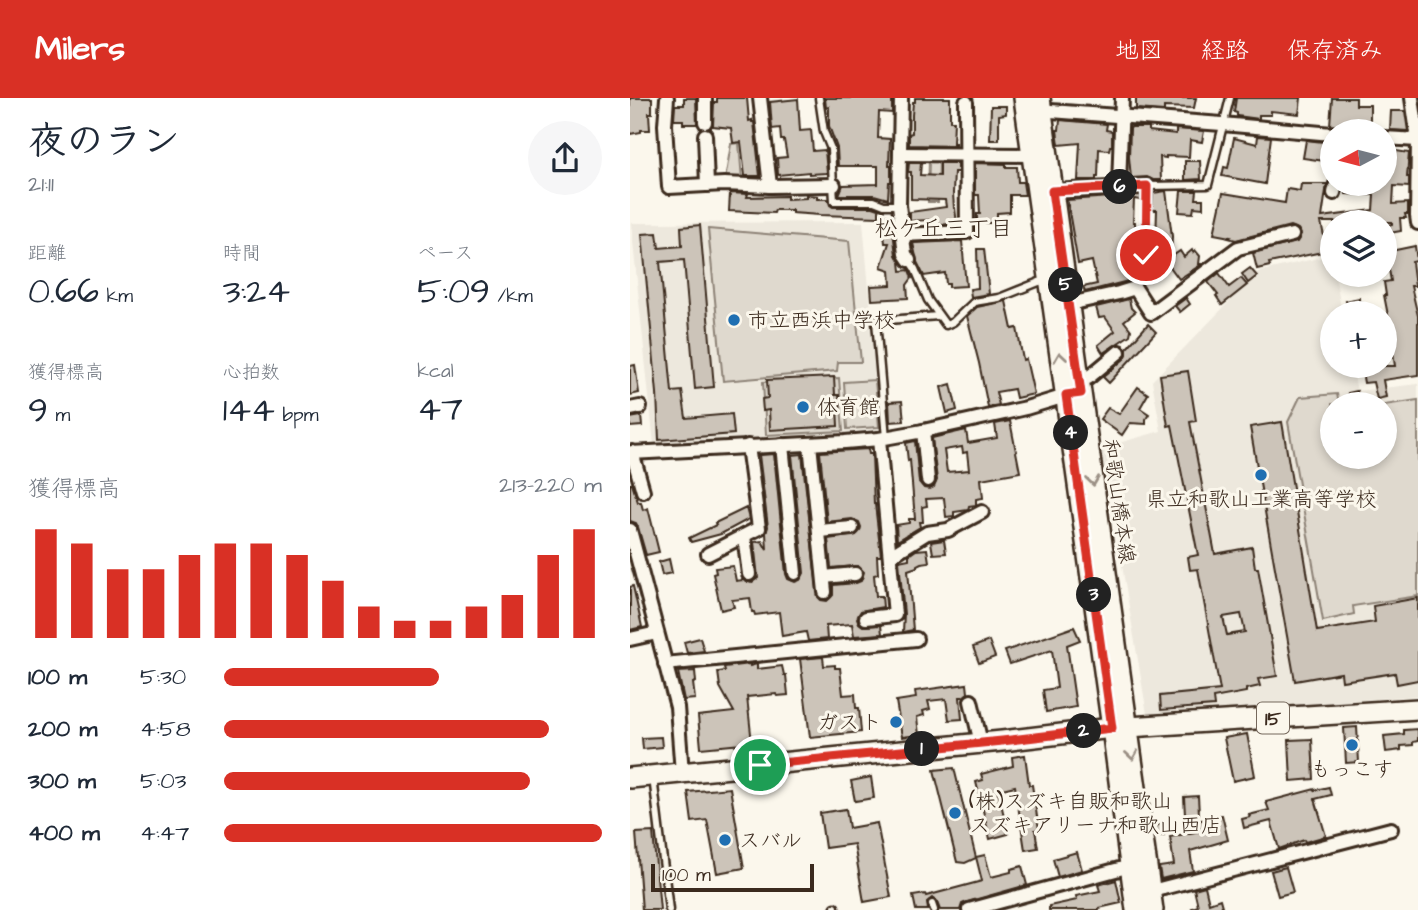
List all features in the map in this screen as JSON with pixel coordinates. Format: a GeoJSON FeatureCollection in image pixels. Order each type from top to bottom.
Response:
{"type":"FeatureCollection","features":[{"type":"Feature","properties":{"kind":"main road","name":"和歌山橋本線"},"geometry":{"type":"LineString","coordinates":[[1024,98],[1048,280],[1075,389]]}},
{"type":"Feature","properties":{"kind":"main road","name":"和歌山橋本線"},"geometry":{"type":"LineString","coordinates":[[1041,105],[1069,304],[1075,389],[1143,901]]}},
{"type":"Feature","properties":{"kind":"main road","name":"15"},"geometry":{"type":"LineString","coordinates":[[630,778],[1120,728],[1418,709]]}},
{"type":"Feature","properties":{"kind":"street"},"geometry":{"type":"LineString","coordinates":[[667,98],[665,125],[669,187],[724,184],[834,185]]}},
{"type":"Feature","properties":{"kind":"street"},"geometry":{"type":"LineString","coordinates":[[705,98],[707,185]]}},
{"type":"Feature","properties":{"kind":"street"},"geometry":{"type":"LineString","coordinates":[[760,98],[770,186]]}},
{"type":"Feature","properties":{"kind":"street"},"geometry":{"type":"LineString","coordinates":[[901,98],[899,205],[905,254],[909,260]]}},
{"type":"Feature","properties":{"kind":"street"},"geometry":{"type":"LineString","coordinates":[[1119,187],[1122,98]]}},
{"type":"Feature","properties":{"kind":"street"},"geometry":{"type":"LineString","coordinates":[[1412,98],[1418,140],[1418,223]]}},
{"type":"Feature","properties":{"kind":"street"},"geometry":{"type":"LineString","coordinates":[[903,235],[967,232],[966,102]]}},
{"type":"Feature","properties":{"kind":"street"},"geometry":{"type":"LineString","coordinates":[[1041,105],[1052,111],[1320,133]]}},
{"type":"Feature","properties":{"kind":"street"},"geometry":{"type":"LineString","coordinates":[[1397,139],[1418,140]]}},
{"type":"Feature","properties":{"kind":"street"},"geometry":{"type":"LineString","coordinates":[[901,153],[1031,155]]}},
{"type":"Feature","properties":{"kind":"street"},"geometry":{"type":"LineString","coordinates":[[1052,191],[1147,186]]}},
{"type":"Feature","properties":{"kind":"street"},"geometry":{"type":"LineString","coordinates":[[1069,304],[1135,288],[1151,313],[1238,248],[1293,235]]}},
{"type":"Feature","properties":{"kind":"street"},"geometry":{"type":"LineString","coordinates":[[643,491],[631,452],[750,444],[810,444],[882,438],[923,431],[1026,408],[1075,389],[1119,352]]}},
{"type":"Feature","properties":{"kind":"street"},"geometry":{"type":"LineString","coordinates":[[923,431],[928,480]]}},
{"type":"Feature","properties":{"kind":"street"},"geometry":{"type":"LineString","coordinates":[[866,618],[895,615],[882,438]]}},
{"type":"Feature","properties":{"kind":"street"},"geometry":{"type":"LineString","coordinates":[[708,554],[759,528],[750,444]]}},
{"type":"Feature","properties":{"kind":"street"},"geometry":{"type":"LineString","coordinates":[[810,444],[825,592]]}},
{"type":"Feature","properties":{"kind":"street"},"geometry":{"type":"LineString","coordinates":[[782,445],[795,573]]}},
{"type":"Feature","properties":{"kind":"street"},"geometry":{"type":"LineString","coordinates":[[890,556],[927,533],[948,530],[982,512]]}},
{"type":"Feature","properties":{"kind":"street"},"geometry":{"type":"LineString","coordinates":[[820,531],[852,528]]}},
{"type":"Feature","properties":{"kind":"street"},"geometry":{"type":"LineString","coordinates":[[630,530],[636,580],[657,633],[677,707],[682,773]]}},
{"type":"Feature","properties":{"kind":"street"},"geometry":{"type":"LineString","coordinates":[[744,536],[750,574]]}},
{"type":"Feature","properties":{"kind":"street"},"geometry":{"type":"LineString","coordinates":[[824,577],[855,574]]}},
{"type":"Feature","properties":{"kind":"street"},"geometry":{"type":"LineString","coordinates":[[630,639],[657,633]]}},
{"type":"Feature","properties":{"kind":"street"},"geometry":{"type":"LineString","coordinates":[[665,664],[916,639]]}},
{"type":"Feature","properties":{"kind":"street"},"geometry":{"type":"LineString","coordinates":[[971,701],[981,743]]}},
{"type":"Feature","properties":{"kind":"street"},"geometry":{"type":"LineString","coordinates":[[1143,901],[1391,829]]}},
{"type":"Feature","properties":{"kind":"street"},"geometry":{"type":"LineString","coordinates":[[969,910],[1138,865]]}},
{"type":"Feature","properties":{"kind":"lane"},"geometry":{"type":"LineString","coordinates":[[819,98],[824,132],[831,149],[834,201],[874,201],[884,205],[899,205]]}},
{"type":"Feature","properties":{"kind":"lane"},"geometry":{"type":"LineString","coordinates":[[1146,255],[1147,186],[1208,185],[1230,98]]}},
{"type":"Feature","properties":{"kind":"lane"},"geometry":{"type":"LineString","coordinates":[[909,260],[928,300],[946,325],[953,322],[974,302],[999,298],[1048,280]]}},
{"type":"Feature","properties":{"kind":"lane"},"geometry":{"type":"LineString","coordinates":[[882,438],[876,321],[939,316]]}},
{"type":"Feature","properties":{"kind":"lane"},"geometry":{"type":"LineString","coordinates":[[653,775],[669,910]]}},
{"type":"Feature","properties":{"kind":"shaded area"},"geometry":{"type":"Polygon","coordinates":[[[739,143],[742,180],[725,180],[731,144],[739,143]]]}},
{"type":"Feature","properties":{"kind":"shaded area"},"geometry":{"type":"Polygon","coordinates":[[[929,159],[939,159],[938,202],[928,202],[929,159]]]}},
{"type":"Feature","properties":{"kind":"shaded area"},"geometry":{"type":"Polygon","coordinates":[[[863,222],[882,433],[654,445],[631,223],[863,222]]]}},
{"type":"Feature","properties":{"kind":"shaded area"},"geometry":{"type":"Polygon","coordinates":[[[708,229],[849,241],[861,362],[838,362],[837,371],[723,381],[708,229]]]}},
{"type":"Feature","properties":{"kind":"shaded area","name":"県立和歌山工業高等学校"},"geometry":{"type":"Polygon","coordinates":[[[1320,258],[1320,287],[1337,287],[1340,301],[1320,301],[1320,378],[1354,378],[1357,391],[1418,384],[1418,696],[1147,714],[1101,448],[1161,431],[1152,381],[1258,272],[1320,258]]]}},
{"type":"Feature","properties":{"kind":"shaded area","name":"体育館"},"geometry":{"type":"Polygon","coordinates":[[[839,378],[843,431],[766,435],[763,382],[839,378]]]}},
{"type":"Feature","properties":{"kind":"shaded area"},"geometry":{"type":"Polygon","coordinates":[[[875,380],[879,427],[847,429],[844,382],[875,380]]]}},
{"type":"Feature","properties":{"kind":"shaded area"},"geometry":{"type":"Polygon","coordinates":[[[1320,395],[1320,469],[1397,469],[1397,403],[1418,400],[1418,596],[1353,606],[1354,614],[1323,621],[1288,422],[1300,397],[1320,395]]]}},
{"type":"Feature","properties":{"kind":"building"},"geometry":{"type":"Polygon","coordinates":[[[630,98],[652,98],[650,130],[630,134],[630,98]]]}},
{"type":"Feature","properties":{"kind":"building"},"geometry":{"type":"Polygon","coordinates":[[[684,98],[696,98],[697,124],[683,124],[683,120],[674,120],[675,105],[684,105],[684,98]]]}},
{"type":"Feature","properties":{"kind":"building"},"geometry":{"type":"Polygon","coordinates":[[[717,98],[747,98],[749,121],[754,122],[760,176],[745,176],[741,142],[733,143],[731,128],[713,126],[714,102],[717,102],[717,98]]]}},
{"type":"Feature","properties":{"kind":"building"},"geometry":{"type":"Polygon","coordinates":[[[825,98],[892,98],[892,113],[879,112],[878,138],[890,139],[891,182],[888,199],[874,195],[839,195],[843,185],[878,184],[878,166],[838,166],[837,148],[829,126],[829,107],[826,108],[825,98]]]}},
{"type":"Feature","properties":{"kind":"building"},"geometry":{"type":"Polygon","coordinates":[[[915,98],[950,98],[950,121],[954,121],[953,143],[956,143],[956,146],[909,145],[915,98]]]}},
{"type":"Feature","properties":{"kind":"building"},"geometry":{"type":"Polygon","coordinates":[[[1136,98],[1196,98],[1194,108],[1164,107],[1164,111],[1136,109],[1136,98]]]}},
{"type":"Feature","properties":{"kind":"building"},"geometry":{"type":"Polygon","coordinates":[[[1236,98],[1301,98],[1299,114],[1271,111],[1271,115],[1259,115],[1259,119],[1237,116],[1234,112],[1236,98]]]}},
{"type":"Feature","properties":{"kind":"building"},"geometry":{"type":"Polygon","coordinates":[[[1332,98],[1356,98],[1356,105],[1370,105],[1370,119],[1330,119],[1332,98]]]}},
{"type":"Feature","properties":{"kind":"building"},"geometry":{"type":"Polygon","coordinates":[[[798,99],[800,131],[811,130],[813,151],[825,150],[827,173],[778,175],[777,158],[787,157],[780,128],[772,129],[770,102],[798,99]]]}},
{"type":"Feature","properties":{"kind":"building"},"geometry":{"type":"Polygon","coordinates":[[[991,106],[1006,106],[1006,114],[999,115],[999,140],[990,140],[991,106]]]}},
{"type":"Feature","properties":{"kind":"building"},"geometry":{"type":"Polygon","coordinates":[[[1391,111],[1405,111],[1408,131],[1397,130],[1397,119],[1391,119],[1391,111]]]}},
{"type":"Feature","properties":{"kind":"building"},"geometry":{"type":"Polygon","coordinates":[[[1060,120],[1107,124],[1106,130],[1112,131],[1112,146],[1109,150],[1099,149],[1096,180],[1078,180],[1080,143],[1059,145],[1057,130],[1060,120]]]}},
{"type":"Feature","properties":{"kind":"building"},"geometry":{"type":"Polygon","coordinates":[[[1131,127],[1149,127],[1149,131],[1176,134],[1176,129],[1204,131],[1202,142],[1190,140],[1189,157],[1160,157],[1161,180],[1153,180],[1147,177],[1131,178],[1131,127]]]}},
{"type":"Feature","properties":{"kind":"building"},"geometry":{"type":"Polygon","coordinates":[[[1258,136],[1271,137],[1265,184],[1222,176],[1224,167],[1228,168],[1234,138],[1257,144],[1258,136]]]}},
{"type":"Feature","properties":{"kind":"building"},"geometry":{"type":"Polygon","coordinates":[[[1306,140],[1320,142],[1320,160],[1303,158],[1306,140]]]}},
{"type":"Feature","properties":{"kind":"building"},"geometry":{"type":"Polygon","coordinates":[[[1397,151],[1409,153],[1409,187],[1397,186],[1397,151]]]}},
{"type":"Feature","properties":{"kind":"building"},"geometry":{"type":"Polygon","coordinates":[[[1185,161],[1200,161],[1201,179],[1185,180],[1185,161]]]}},
{"type":"Feature","properties":{"kind":"building"},"geometry":{"type":"Polygon","coordinates":[[[909,163],[921,163],[920,175],[940,176],[940,163],[958,163],[958,172],[954,172],[953,193],[957,224],[929,225],[929,220],[910,221],[910,212],[946,207],[945,200],[911,199],[909,163]]]}},
{"type":"Feature","properties":{"kind":"building"},"geometry":{"type":"Polygon","coordinates":[[[975,163],[1017,167],[1018,182],[1023,182],[1025,195],[1010,195],[1010,212],[997,213],[997,223],[977,223],[977,214],[980,214],[979,195],[975,195],[975,163]]]}},
{"type":"Feature","properties":{"kind":"building"},"geometry":{"type":"Polygon","coordinates":[[[1301,184],[1320,184],[1320,196],[1325,196],[1323,210],[1320,210],[1320,252],[1269,263],[1270,266],[1257,269],[1253,253],[1297,242],[1301,234],[1298,229],[1290,226],[1236,240],[1214,234],[1223,193],[1285,203],[1287,189],[1300,191],[1301,184]]]}},
{"type":"Feature","properties":{"kind":"building"},"geometry":{"type":"Polygon","coordinates":[[[1166,191],[1172,236],[1171,257],[1180,251],[1184,257],[1195,250],[1200,256],[1199,264],[1202,264],[1179,279],[1162,256],[1141,271],[1144,277],[1139,280],[1085,292],[1083,287],[1097,284],[1092,261],[1078,264],[1067,200],[1141,195],[1141,200],[1134,199],[1136,262],[1141,258],[1147,261],[1151,257],[1152,241],[1156,241],[1157,210],[1152,210],[1153,193],[1166,191]]]}},
{"type":"Feature","properties":{"kind":"building"},"geometry":{"type":"Polygon","coordinates":[[[1181,191],[1197,191],[1196,199],[1203,199],[1203,208],[1194,207],[1193,213],[1179,212],[1181,191]]]}},
{"type":"Feature","properties":{"kind":"building"},"geometry":{"type":"Polygon","coordinates":[[[730,193],[748,194],[747,197],[787,196],[787,199],[817,196],[817,199],[828,199],[833,207],[879,209],[879,217],[792,213],[792,210],[775,210],[774,213],[729,211],[730,193]]]}},
{"type":"Feature","properties":{"kind":"building"},"geometry":{"type":"Polygon","coordinates":[[[1374,196],[1393,196],[1393,204],[1408,203],[1406,218],[1400,218],[1401,231],[1397,232],[1397,210],[1373,210],[1374,196]]]}},
{"type":"Feature","properties":{"kind":"building"},"geometry":{"type":"Polygon","coordinates":[[[891,215],[896,255],[901,271],[909,270],[912,278],[907,285],[908,298],[872,300],[871,286],[891,285],[890,270],[881,267],[889,243],[885,243],[882,216],[891,215]]]}},
{"type":"Feature","properties":{"kind":"building"},"geometry":{"type":"Polygon","coordinates":[[[700,225],[714,387],[695,389],[684,260],[660,262],[672,392],[682,391],[686,418],[732,414],[734,434],[659,440],[642,234],[657,233],[659,248],[682,246],[681,227],[700,225]]]}},
{"type":"Feature","properties":{"kind":"building"},"geometry":{"type":"Polygon","coordinates":[[[962,241],[966,286],[949,287],[945,273],[924,276],[917,262],[913,243],[962,241]]]}},
{"type":"Feature","properties":{"kind":"building"},"geometry":{"type":"Polygon","coordinates":[[[1415,246],[1417,261],[1412,262],[1415,286],[1411,286],[1418,316],[1418,375],[1397,378],[1397,301],[1385,301],[1384,295],[1385,287],[1397,287],[1397,250],[1415,246]]]}},
{"type":"Feature","properties":{"kind":"building"},"geometry":{"type":"Polygon","coordinates":[[[977,249],[984,249],[989,294],[971,297],[970,289],[978,288],[977,249]]]}},
{"type":"Feature","properties":{"kind":"building"},"geometry":{"type":"Polygon","coordinates":[[[1250,268],[1257,276],[1248,283],[1242,274],[1250,268]]]}},
{"type":"Feature","properties":{"kind":"building"},"geometry":{"type":"Polygon","coordinates":[[[1219,273],[1229,287],[1241,278],[1247,285],[1222,305],[1208,282],[1219,273]]]}},
{"type":"Feature","properties":{"kind":"building"},"geometry":{"type":"Polygon","coordinates":[[[1186,298],[1190,304],[1180,312],[1175,306],[1186,298]]]}},
{"type":"Feature","properties":{"kind":"building"},"geometry":{"type":"Polygon","coordinates":[[[1129,299],[1135,312],[1124,321],[1131,330],[1130,335],[1103,353],[1098,345],[1115,331],[1105,317],[1099,318],[1096,307],[1129,299]]]}},
{"type":"Feature","properties":{"kind":"building"},"geometry":{"type":"Polygon","coordinates":[[[1006,301],[1012,329],[1017,328],[1023,360],[1026,359],[1034,394],[1016,398],[1014,389],[996,392],[999,405],[988,407],[967,316],[977,307],[1006,301]]]}},
{"type":"Feature","properties":{"kind":"building"},"geometry":{"type":"Polygon","coordinates":[[[1148,324],[1156,332],[1109,383],[1103,377],[1125,358],[1127,348],[1148,324]]]}},
{"type":"Feature","properties":{"kind":"building"},"geometry":{"type":"Polygon","coordinates":[[[635,365],[639,393],[630,395],[630,366],[635,365]]]}},
{"type":"Feature","properties":{"kind":"building"},"geometry":{"type":"Polygon","coordinates":[[[1188,371],[1196,421],[1190,422],[1215,554],[1252,547],[1277,676],[1258,679],[1260,686],[1246,689],[1246,692],[1213,698],[1214,706],[1161,710],[1160,696],[1220,690],[1198,569],[1190,570],[1188,557],[1198,555],[1172,425],[1168,426],[1160,375],[1188,371]],[[1241,614],[1223,617],[1227,635],[1245,632],[1241,614]]]}},
{"type":"Feature","properties":{"kind":"building","name":"体育館"},"geometry":{"type":"Polygon","coordinates":[[[834,377],[835,395],[839,395],[840,407],[837,407],[838,426],[770,430],[769,410],[763,411],[762,399],[768,398],[767,380],[834,377]]]}},
{"type":"Feature","properties":{"kind":"building"},"geometry":{"type":"Polygon","coordinates":[[[1363,378],[1397,378],[1383,380],[1385,392],[1375,392],[1373,382],[1364,383],[1363,378]]]}},
{"type":"Feature","properties":{"kind":"building"},"geometry":{"type":"Polygon","coordinates":[[[951,384],[957,410],[947,413],[941,387],[951,384]]]}},
{"type":"Feature","properties":{"kind":"building"},"geometry":{"type":"Polygon","coordinates":[[[1138,387],[1148,394],[1140,408],[1149,414],[1146,424],[1130,423],[1122,435],[1100,419],[1108,408],[1119,414],[1138,387]]]}},
{"type":"Feature","properties":{"kind":"building"},"geometry":{"type":"Polygon","coordinates":[[[902,401],[904,421],[890,422],[889,402],[902,401]]]}},
{"type":"Feature","properties":{"kind":"building"},"geometry":{"type":"Polygon","coordinates":[[[641,416],[642,426],[630,427],[630,418],[641,416]]]}},
{"type":"Feature","properties":{"kind":"building"},"geometry":{"type":"Polygon","coordinates":[[[1010,421],[1020,472],[981,479],[983,498],[976,499],[976,505],[969,506],[968,510],[954,512],[954,516],[946,517],[944,498],[926,499],[927,506],[922,507],[923,522],[919,522],[920,527],[897,541],[896,525],[915,519],[906,443],[915,441],[919,482],[924,488],[930,489],[937,480],[932,438],[966,430],[968,443],[997,438],[995,424],[1010,421]],[[962,447],[944,450],[947,472],[969,470],[967,452],[963,453],[962,447]]]}},
{"type":"Feature","properties":{"kind":"building"},"geometry":{"type":"Polygon","coordinates":[[[1282,422],[1317,631],[1375,622],[1373,606],[1418,598],[1418,680],[1397,684],[1395,673],[1342,681],[1341,673],[1295,681],[1250,427],[1282,422]]]}},
{"type":"Feature","properties":{"kind":"building"},"geometry":{"type":"Polygon","coordinates":[[[868,449],[869,454],[872,454],[874,504],[881,556],[877,556],[878,574],[874,575],[876,596],[882,596],[883,607],[861,611],[857,618],[863,626],[881,625],[882,634],[854,636],[852,624],[826,626],[827,639],[808,641],[806,632],[782,636],[779,612],[755,615],[750,598],[732,600],[734,607],[721,610],[713,574],[716,573],[715,568],[733,566],[736,581],[751,583],[758,578],[754,542],[762,541],[767,550],[768,527],[759,455],[774,454],[788,579],[795,582],[800,580],[804,573],[792,455],[802,454],[818,597],[827,601],[833,595],[833,585],[861,581],[864,572],[858,566],[831,568],[828,539],[856,535],[861,527],[859,522],[852,519],[827,522],[820,452],[868,449]]]}},
{"type":"Feature","properties":{"kind":"building"},"geometry":{"type":"Polygon","coordinates":[[[630,484],[643,510],[648,508],[659,552],[646,555],[638,527],[630,521],[630,484]]]}},
{"type":"Feature","properties":{"kind":"building"},"geometry":{"type":"Polygon","coordinates":[[[746,508],[749,519],[721,534],[691,542],[689,538],[746,508]]]}},
{"type":"Feature","properties":{"kind":"building"},"geometry":{"type":"Polygon","coordinates":[[[944,540],[946,553],[933,554],[931,542],[944,540]]]}},
{"type":"Feature","properties":{"kind":"building"},"geometry":{"type":"Polygon","coordinates":[[[927,549],[929,562],[908,570],[913,630],[903,632],[899,561],[909,559],[909,555],[916,550],[927,549]]]}},
{"type":"Feature","properties":{"kind":"building"},"geometry":{"type":"Polygon","coordinates":[[[669,559],[672,573],[662,575],[659,562],[669,559]]]}},
{"type":"Feature","properties":{"kind":"building"},"geometry":{"type":"Polygon","coordinates":[[[633,586],[642,627],[630,630],[630,587],[633,586]]]}},
{"type":"Feature","properties":{"kind":"building"},"geometry":{"type":"Polygon","coordinates":[[[1074,627],[1080,640],[1067,645],[1076,707],[1046,712],[1043,690],[1057,688],[1052,650],[1010,664],[1005,651],[1074,627]]]}},
{"type":"Feature","properties":{"kind":"building"},"geometry":{"type":"Polygon","coordinates":[[[700,638],[704,651],[687,653],[684,642],[700,638]]]}},
{"type":"Feature","properties":{"kind":"building"},"geometry":{"type":"Polygon","coordinates":[[[989,641],[995,657],[979,663],[973,647],[989,641]]]}},
{"type":"Feature","properties":{"kind":"building"},"geometry":{"type":"Polygon","coordinates":[[[823,657],[824,666],[835,665],[835,668],[840,668],[843,695],[855,694],[861,732],[810,737],[800,659],[823,657]]]}},
{"type":"Feature","properties":{"kind":"building"},"geometry":{"type":"Polygon","coordinates":[[[757,664],[757,669],[782,666],[788,695],[747,697],[752,743],[701,748],[698,716],[734,712],[720,687],[718,672],[725,671],[724,667],[757,664]]]}},
{"type":"Feature","properties":{"kind":"building"},"geometry":{"type":"Polygon","coordinates":[[[695,671],[695,699],[684,700],[678,672],[695,671]]]}},
{"type":"Feature","properties":{"kind":"building"},"geometry":{"type":"Polygon","coordinates":[[[967,684],[968,693],[960,697],[962,719],[949,720],[946,699],[928,701],[930,709],[917,717],[919,735],[902,737],[896,701],[916,698],[915,691],[967,684]]]}},
{"type":"Feature","properties":{"kind":"building","name":"もっこす"},"geometry":{"type":"Polygon","coordinates":[[[1357,727],[1359,762],[1346,763],[1344,728],[1357,727]]]}},
{"type":"Feature","properties":{"kind":"building"},"geometry":{"type":"Polygon","coordinates":[[[1418,729],[1418,741],[1413,742],[1413,745],[1386,752],[1384,736],[1418,729]]]}},
{"type":"Feature","properties":{"kind":"building"},"geometry":{"type":"Polygon","coordinates":[[[1247,734],[1255,776],[1233,781],[1224,738],[1247,734]]]}},
{"type":"Feature","properties":{"kind":"building"},"geometry":{"type":"Polygon","coordinates":[[[661,737],[662,747],[643,749],[642,738],[661,737]]]}},
{"type":"Feature","properties":{"kind":"building"},"geometry":{"type":"Polygon","coordinates":[[[1312,739],[1314,779],[1291,781],[1289,740],[1312,739]]]}},
{"type":"Feature","properties":{"kind":"building"},"geometry":{"type":"Polygon","coordinates":[[[1025,755],[1039,829],[1035,830],[1038,848],[1025,850],[1015,786],[998,790],[1008,834],[990,839],[976,782],[983,780],[981,774],[1013,766],[1012,757],[1025,755]]]}},
{"type":"Feature","properties":{"kind":"building","name":"(株)スズキ自販和歌山 スズキアリーナ和歌山西店"},"geometry":{"type":"Polygon","coordinates":[[[954,768],[976,858],[965,863],[957,862],[934,770],[954,768]]]}},
{"type":"Feature","properties":{"kind":"building"},"geometry":{"type":"Polygon","coordinates":[[[871,777],[874,798],[855,801],[851,781],[871,777]]]}},
{"type":"Feature","properties":{"kind":"building"},"geometry":{"type":"Polygon","coordinates":[[[1329,787],[1331,795],[1315,799],[1326,836],[1279,849],[1271,821],[1244,828],[1242,819],[1269,810],[1266,802],[1329,787]]]}},
{"type":"Feature","properties":{"kind":"building","name":"スバル"},"geometry":{"type":"Polygon","coordinates":[[[730,788],[744,868],[717,873],[707,820],[692,822],[688,792],[730,788]]]}},
{"type":"Feature","properties":{"kind":"building"},"geometry":{"type":"Polygon","coordinates":[[[1198,796],[1199,814],[1185,815],[1184,797],[1198,796]]]}},
{"type":"Feature","properties":{"kind":"building"},"geometry":{"type":"Polygon","coordinates":[[[846,809],[849,828],[877,823],[891,897],[864,902],[854,844],[825,848],[820,813],[846,809]]]}},
{"type":"Feature","properties":{"kind":"building"},"geometry":{"type":"Polygon","coordinates":[[[1222,815],[1228,840],[1190,851],[1193,871],[1161,879],[1159,867],[1174,865],[1170,837],[1200,831],[1197,821],[1222,815]]]}},
{"type":"Feature","properties":{"kind":"building"},"geometry":{"type":"Polygon","coordinates":[[[1163,824],[1164,835],[1155,837],[1154,826],[1163,824]]]}},
{"type":"Feature","properties":{"kind":"building"},"geometry":{"type":"Polygon","coordinates":[[[653,832],[660,910],[642,910],[636,833],[653,832]]]}},
{"type":"Feature","properties":{"kind":"building"},"geometry":{"type":"Polygon","coordinates":[[[1077,852],[1082,870],[1058,877],[1053,859],[1077,852]]]}},
{"type":"Feature","properties":{"kind":"building"},"geometry":{"type":"Polygon","coordinates":[[[985,855],[991,877],[1022,866],[1027,885],[967,902],[962,904],[960,910],[940,910],[932,898],[927,902],[928,910],[916,910],[913,896],[926,896],[982,881],[976,857],[985,855]]]}},
{"type":"Feature","properties":{"kind":"building"},"geometry":{"type":"Polygon","coordinates":[[[1286,867],[1293,892],[1278,896],[1271,871],[1286,867]]]}},
{"type":"Feature","properties":{"kind":"building"},"geometry":{"type":"Polygon","coordinates":[[[1116,880],[1121,903],[1099,910],[1049,910],[1049,906],[1077,900],[1076,896],[1100,891],[1098,885],[1116,880]]]}},
{"type":"Feature","properties":{"kind":"building"},"geometry":{"type":"Polygon","coordinates":[[[1205,886],[1209,903],[1220,899],[1223,910],[1193,910],[1192,908],[1198,906],[1194,889],[1205,886]]]}},
{"type":"Feature","properties":{"kind":"place","name":"市立西浜中学校"},"geometry":{"type":"Point","coordinates":[734,320]}},
{"type":"Feature","properties":{"kind":"place","name":"体育館"},"geometry":{"type":"Point","coordinates":[803,407]}},
{"type":"Feature","properties":{"kind":"place","name":"県立和歌山工業高等学校"},"geometry":{"type":"Point","coordinates":[1261,475]}},
{"type":"Feature","properties":{"kind":"place","name":"ガスト"},"geometry":{"type":"Point","coordinates":[896,722]}},
{"type":"Feature","properties":{"kind":"place","name":"もっこす"},"geometry":{"type":"Point","coordinates":[1352,745]}},
{"type":"Feature","properties":{"kind":"place","name":"(株)スズキ自販和歌山 スズキアリーナ和歌山西店"},"geometry":{"type":"Point","coordinates":[955,813]}},
{"type":"Feature","properties":{"kind":"place","name":"スバル"},"geometry":{"type":"Point","coordinates":[725,840]}},
{"type":"Feature","properties":{"kind":"district","name":"松ケ丘三丁目"},"geometry":{"type":"Point","coordinates":[944,228]}},
{"type":"Feature","properties":{"kind":"route"},"geometry":{"type":"LineString","coordinates":[[760,765],[1112,728],[1066,395],[1081,393],[1052,191],[1147,186],[1146,255]]}}]}
